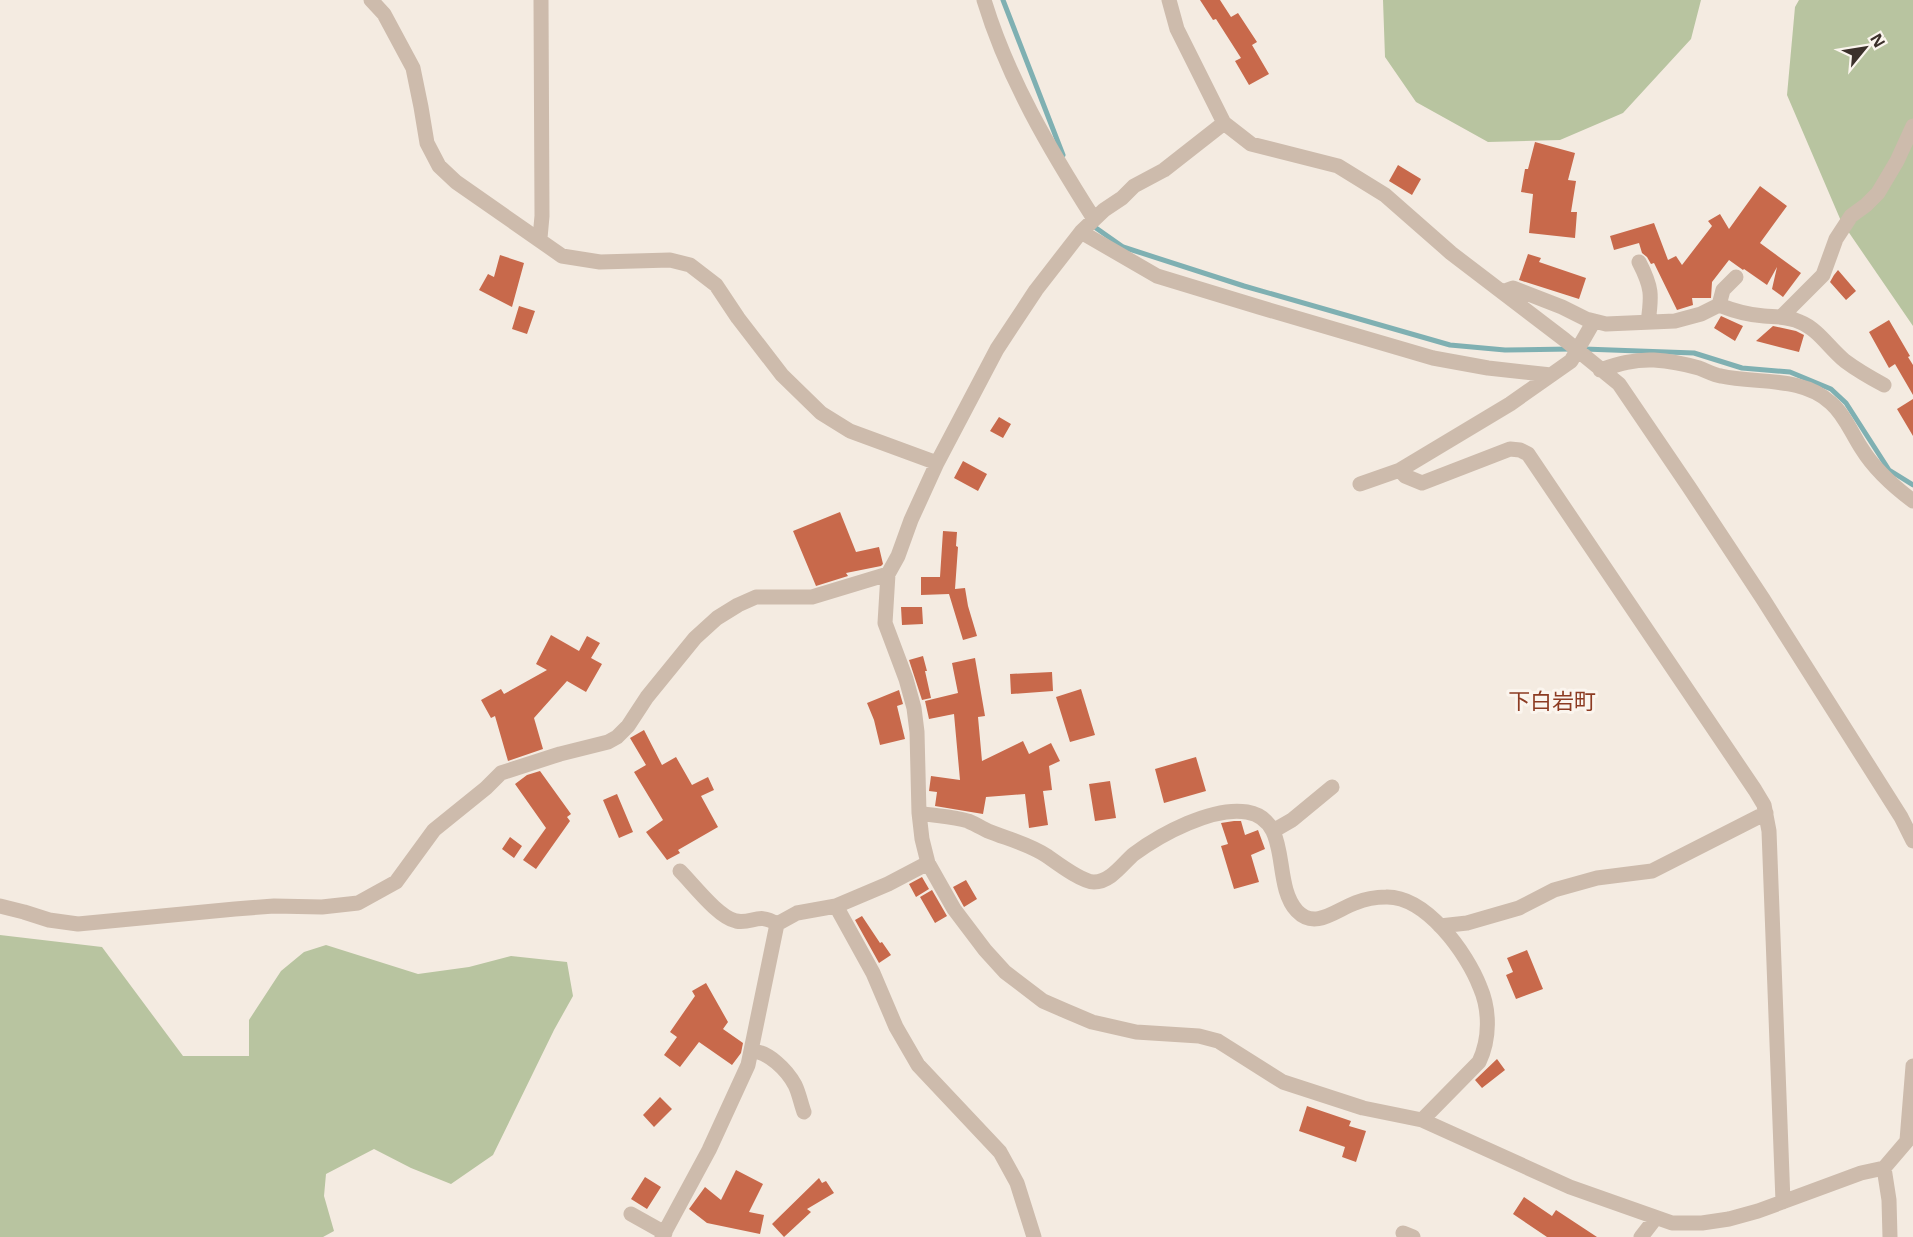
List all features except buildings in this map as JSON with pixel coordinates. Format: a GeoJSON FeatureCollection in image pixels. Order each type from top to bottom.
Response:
{"type":"FeatureCollection","features":[{"type":"Feature","properties":{"kind":"street"},"geometry":{"type":"LineString","coordinates":[[371,0],[384,14],[413,68],[427,143],[440,166],[456,182],[540,238],[562,256],[600,262],[670,260],[690,265],[716,285],[782,375],[821,414],[850,432],[937,463]]}},
{"type":"Feature","properties":{"kind":"street"},"geometry":{"type":"LineString","coordinates":[[540,238],[542,216],[542,0]]}},
{"type":"Feature","properties":{"kind":"street"},"geometry":{"type":"LineString","coordinates":[[984,0],[1014,80],[1060,166],[1094,219]]}},
{"type":"Feature","properties":{"kind":"street"},"geometry":{"type":"LineString","coordinates":[[1169,0],[1177,29],[1224,123],[1251,144],[1338,166],[1386,195],[1451,253],[1619,384],[1907,817],[1913,841]]}},
{"type":"Feature","properties":{"kind":"street"},"geometry":{"type":"LineString","coordinates":[[1224,123],[1164,170],[1134,186],[1122,198],[1104,210],[1081,232],[1036,290],[998,349],[937,463],[888,574],[885,623],[914,708],[922,839],[928,863],[954,909],[1005,972],[1043,1000],[1092,1022],[1136,1032],[1199,1036],[1218,1041],[1283,1082],[1363,1108],[1422,1120],[1570,1187],[1655,1219],[1672,1223],[1702,1223],[1758,1211],[1852,1176],[1884,1168],[1910,1137],[1913,1066]]}},
{"type":"Feature","properties":{"kind":"street"},"geometry":{"type":"LineString","coordinates":[[1782,316],[1822,275],[1841,231],[1851,216],[1878,193],[1897,161],[1913,126]]}},
{"type":"Feature","properties":{"kind":"street"},"geometry":{"type":"LineString","coordinates":[[1081,232],[1157,276],[1259,308],[1433,358],[1488,368],[1551,375]]}},
{"type":"Feature","properties":{"kind":"street"},"geometry":{"type":"LineString","coordinates":[[1640,262],[1649,283],[1651,300],[1648,322]]}},
{"type":"Feature","properties":{"kind":"street"},"geometry":{"type":"LineString","coordinates":[[1502,292],[1513,288],[1606,324],[1675,321],[1701,314],[1719,305],[1723,290],[1736,277]]}},
{"type":"Feature","properties":{"kind":"street"},"geometry":{"type":"LineString","coordinates":[[1719,305],[1736,312],[1782,316],[1800,322],[1811,329],[1844,360],[1884,385]]}},
{"type":"Feature","properties":{"kind":"street"},"geometry":{"type":"LineString","coordinates":[[1360,484],[1400,470],[1510,404],[1571,361],[1594,321]]}},
{"type":"Feature","properties":{"kind":"street"},"geometry":{"type":"LineString","coordinates":[[1600,370],[1620,363],[1654,360],[1692,366],[1718,376],[1803,387],[1831,402],[1844,417],[1860,447],[1874,466],[1913,501]]}},
{"type":"Feature","properties":{"kind":"street"},"geometry":{"type":"LineString","coordinates":[[1400,470],[1405,476],[1422,483],[1510,449],[1528,454],[1764,805],[1769,831],[1783,1202]]}},
{"type":"Feature","properties":{"kind":"street"},"geometry":{"type":"LineString","coordinates":[[0,906],[49,920],[78,924],[274,906],[322,907],[358,903],[396,882],[434,830],[501,773],[560,754],[608,742],[617,737],[628,726],[647,697],[695,638],[717,618],[756,597],[812,597],[888,574]]}},
{"type":"Feature","properties":{"kind":"street"},"geometry":{"type":"LineString","coordinates":[[1273,831],[1292,820],[1332,787]]}},
{"type":"Feature","properties":{"kind":"street"},"geometry":{"type":"LineString","coordinates":[[919,813],[968,821],[1036,849],[1084,880],[1094,882],[1107,878],[1134,854],[1205,816],[1235,811],[1248,812],[1259,817],[1273,831],[1278,844],[1283,883],[1288,897],[1297,911],[1306,917],[1318,919],[1371,898],[1400,898],[1414,904],[1448,934],[1480,986],[1486,1008],[1487,1033],[1485,1050],[1479,1062],[1422,1120]]}},
{"type":"Feature","properties":{"kind":"street"},"geometry":{"type":"LineString","coordinates":[[1440,926],[1467,923],[1519,908],[1554,890],[1597,878],[1652,871],[1766,813]]}},
{"type":"Feature","properties":{"kind":"street"},"geometry":{"type":"LineString","coordinates":[[631,1214],[664,1235],[709,1150],[748,1065],[777,924],[797,913],[836,906],[888,884],[928,863]]}},
{"type":"Feature","properties":{"kind":"street"},"geometry":{"type":"LineString","coordinates":[[680,871],[724,915],[737,921],[768,918],[777,924]]}},
{"type":"Feature","properties":{"kind":"street"},"geometry":{"type":"LineString","coordinates":[[836,906],[873,973],[896,1027],[918,1065],[1000,1152],[1017,1183],[1034,1237]]}},
{"type":"Feature","properties":{"kind":"street"},"geometry":{"type":"LineString","coordinates":[[751,1051],[760,1051],[777,1064],[795,1084],[804,1112]]}},
{"type":"Feature","properties":{"kind":"street"},"geometry":{"type":"LineString","coordinates":[[1884,1168],[1889,1200],[1890,1237]]}},
{"type":"Feature","properties":{"kind":"street"},"geometry":{"type":"LineString","coordinates":[[1641,1237],[1655,1219]]}},
{"type":"Feature","properties":{"kind":"green space"},"geometry":{"type":"Polygon","coordinates":[[[1383,0],[1701,0],[1691,39],[1623,113],[1560,140],[1488,142],[1416,102],[1385,57],[1383,0]]]}},
{"type":"Feature","properties":{"kind":"green space"},"geometry":{"type":"Polygon","coordinates":[[[1799,0],[1913,0],[1913,326],[1841,221],[1787,95],[1795,7],[1799,0]]]}},
{"type":"Feature","properties":{"kind":"green space"},"geometry":{"type":"Polygon","coordinates":[[[0,935],[102,947],[183,1056],[249,1056],[249,1020],[281,971],[304,952],[326,945],[418,974],[469,967],[511,956],[567,962],[573,996],[493,1155],[451,1184],[411,1168],[374,1149],[326,1174],[324,1196],[334,1231],[323,1237],[0,1237],[0,935]]]}},
{"type":"Feature","properties":{"kind":"waterway"},"geometry":{"type":"LineString","coordinates":[[1003,0],[1063,155]]}},
{"type":"Feature","properties":{"kind":"waterway"},"geometry":{"type":"LineString","coordinates":[[1094,224],[1096,228],[1123,247],[1244,286],[1450,345],[1505,350],[1571,349]]}},
{"type":"Feature","properties":{"kind":"waterway"},"geometry":{"type":"LineString","coordinates":[[1584,349],[1694,353],[1742,368],[1790,372],[1831,389],[1846,403],[1889,470],[1913,485]]}},
{"type":"Feature","properties":{"kind":"district","name":"下白岩町"},"geometry":{"type":"Point","coordinates":[1552,700]}}]}
